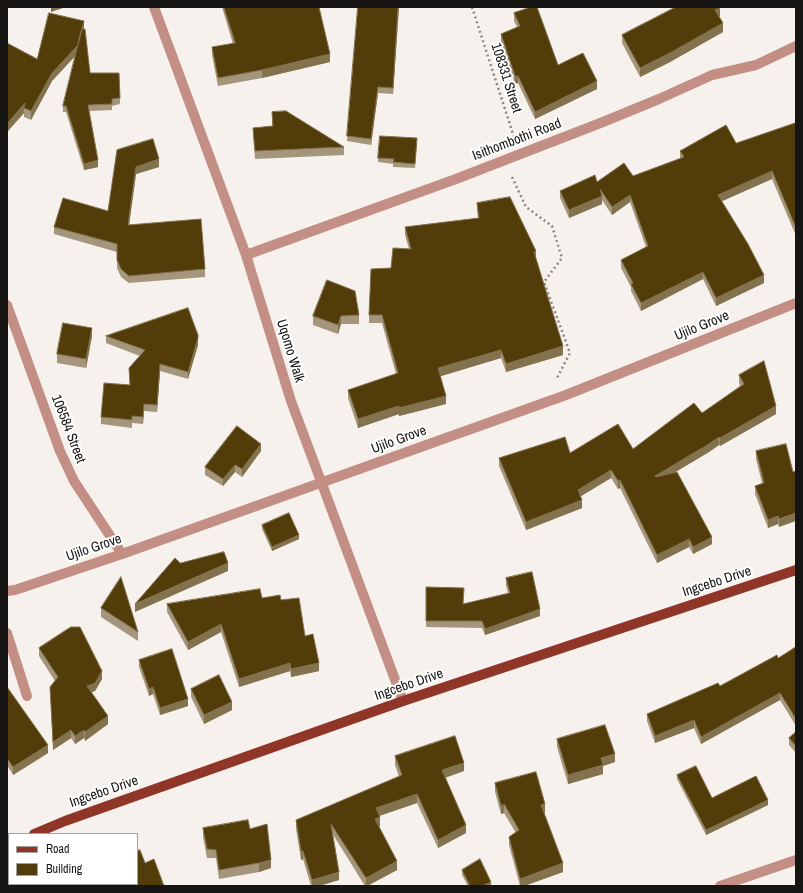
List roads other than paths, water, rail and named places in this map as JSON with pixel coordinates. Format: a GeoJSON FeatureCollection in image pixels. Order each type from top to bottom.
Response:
{"type":"FeatureCollection","features":[{"type":"Feature","properties":{"kind":"main road","name":"Ingcebo Drive"},"geometry":{"type":"LineString","coordinates":[[36,833],[65,821],[403,701],[796,570]]}},
{"type":"Feature","properties":{"kind":"street","name":"Uqomo Walk"},"geometry":{"type":"LineString","coordinates":[[154,7],[246,255],[291,401],[403,701]]}},
{"type":"Feature","properties":{"kind":"street","name":"Isithombothi Road"},"geometry":{"type":"LineString","coordinates":[[246,255],[520,155],[659,99],[712,75],[756,65],[796,46]]}},
{"type":"Feature","properties":{"kind":"street","name":"Ujilo Grove"},"geometry":{"type":"LineString","coordinates":[[7,591],[15,590],[122,554],[544,402],[796,303]]}},
{"type":"Feature","properties":{"kind":"street","name":"106584 Street"},"geometry":{"type":"LineString","coordinates":[[7,304],[60,451],[74,481],[122,554]]}},
{"type":"Feature","properties":{"kind":"street"},"geometry":{"type":"LineString","coordinates":[[7,634],[27,696]]}},
{"type":"Feature","properties":{"kind":"street"},"geometry":{"type":"LineString","coordinates":[[720,886],[796,860]]}}]}
